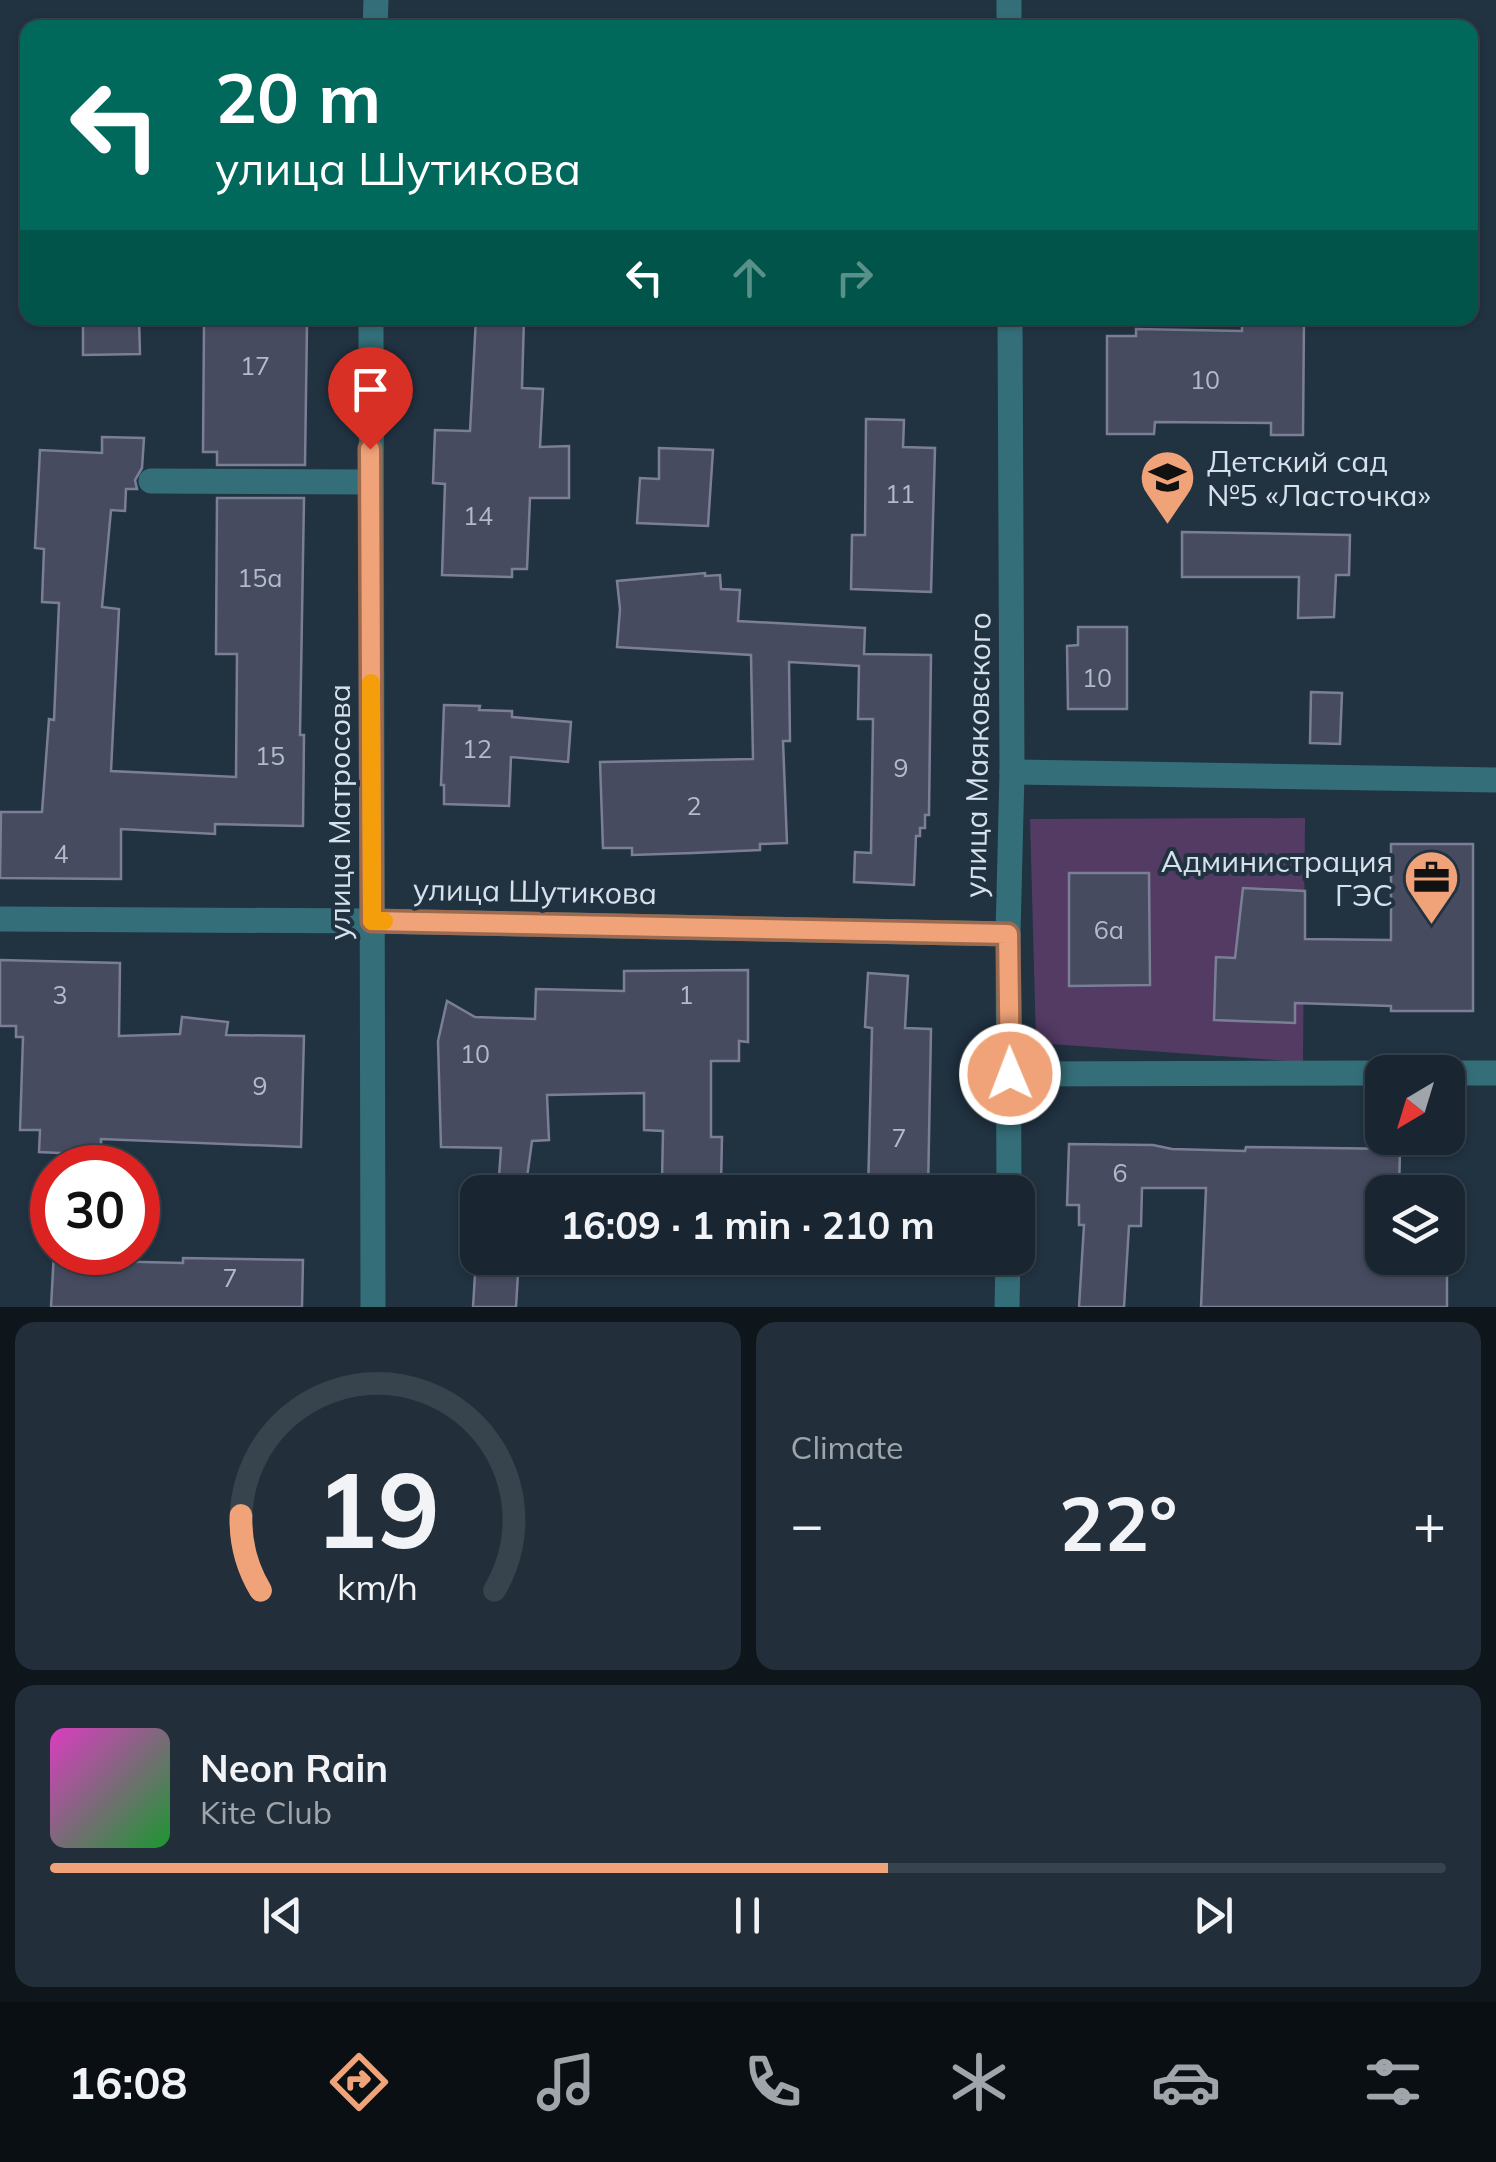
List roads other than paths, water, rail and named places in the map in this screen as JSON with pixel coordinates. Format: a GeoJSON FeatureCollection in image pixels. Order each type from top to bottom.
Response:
{"type":"FeatureCollection","features":[{"type":"Feature","properties":{"kind":"street","name":"улица Матросова"},"geometry":{"type":"LineString","coordinates":[[371,325],[373,1307]]}},
{"type":"Feature","properties":{"kind":"street","name":"улица Маяковского"},"geometry":{"type":"LineString","coordinates":[[1009,1175],[1010,325]]}},
{"type":"Feature","properties":{"kind":"street"},"geometry":{"type":"LineString","coordinates":[[151,481],[370,482]]}},
{"type":"Feature","properties":{"kind":"street"},"geometry":{"type":"LineString","coordinates":[[1012,772],[1496,780]]}},
{"type":"Feature","properties":{"kind":"street","name":"улица Шутикова"},"geometry":{"type":"LineString","coordinates":[[0,919],[372,921],[1008,934]]}},
{"type":"Feature","properties":{"kind":"street"},"geometry":{"type":"LineString","coordinates":[[1465,1073],[1496,1072]]}},
{"type":"Feature","properties":{"kind":"street"},"geometry":{"type":"LineString","coordinates":[[1010,1074],[1365,1073]]}},
{"type":"Feature","properties":{"kind":"street"},"geometry":{"type":"LineString","coordinates":[[1007,1307],[1008,1275]]}},
{"type":"Feature","properties":{"kind":"place","name":"Детский сад №5 «Ласточка»"},"geometry":{"type":"Point","coordinates":[1168,527]}},
{"type":"Feature","properties":{"kind":"place","name":"Администрация ГЭС"},"geometry":{"type":"Point","coordinates":[1432,927]}}]}
